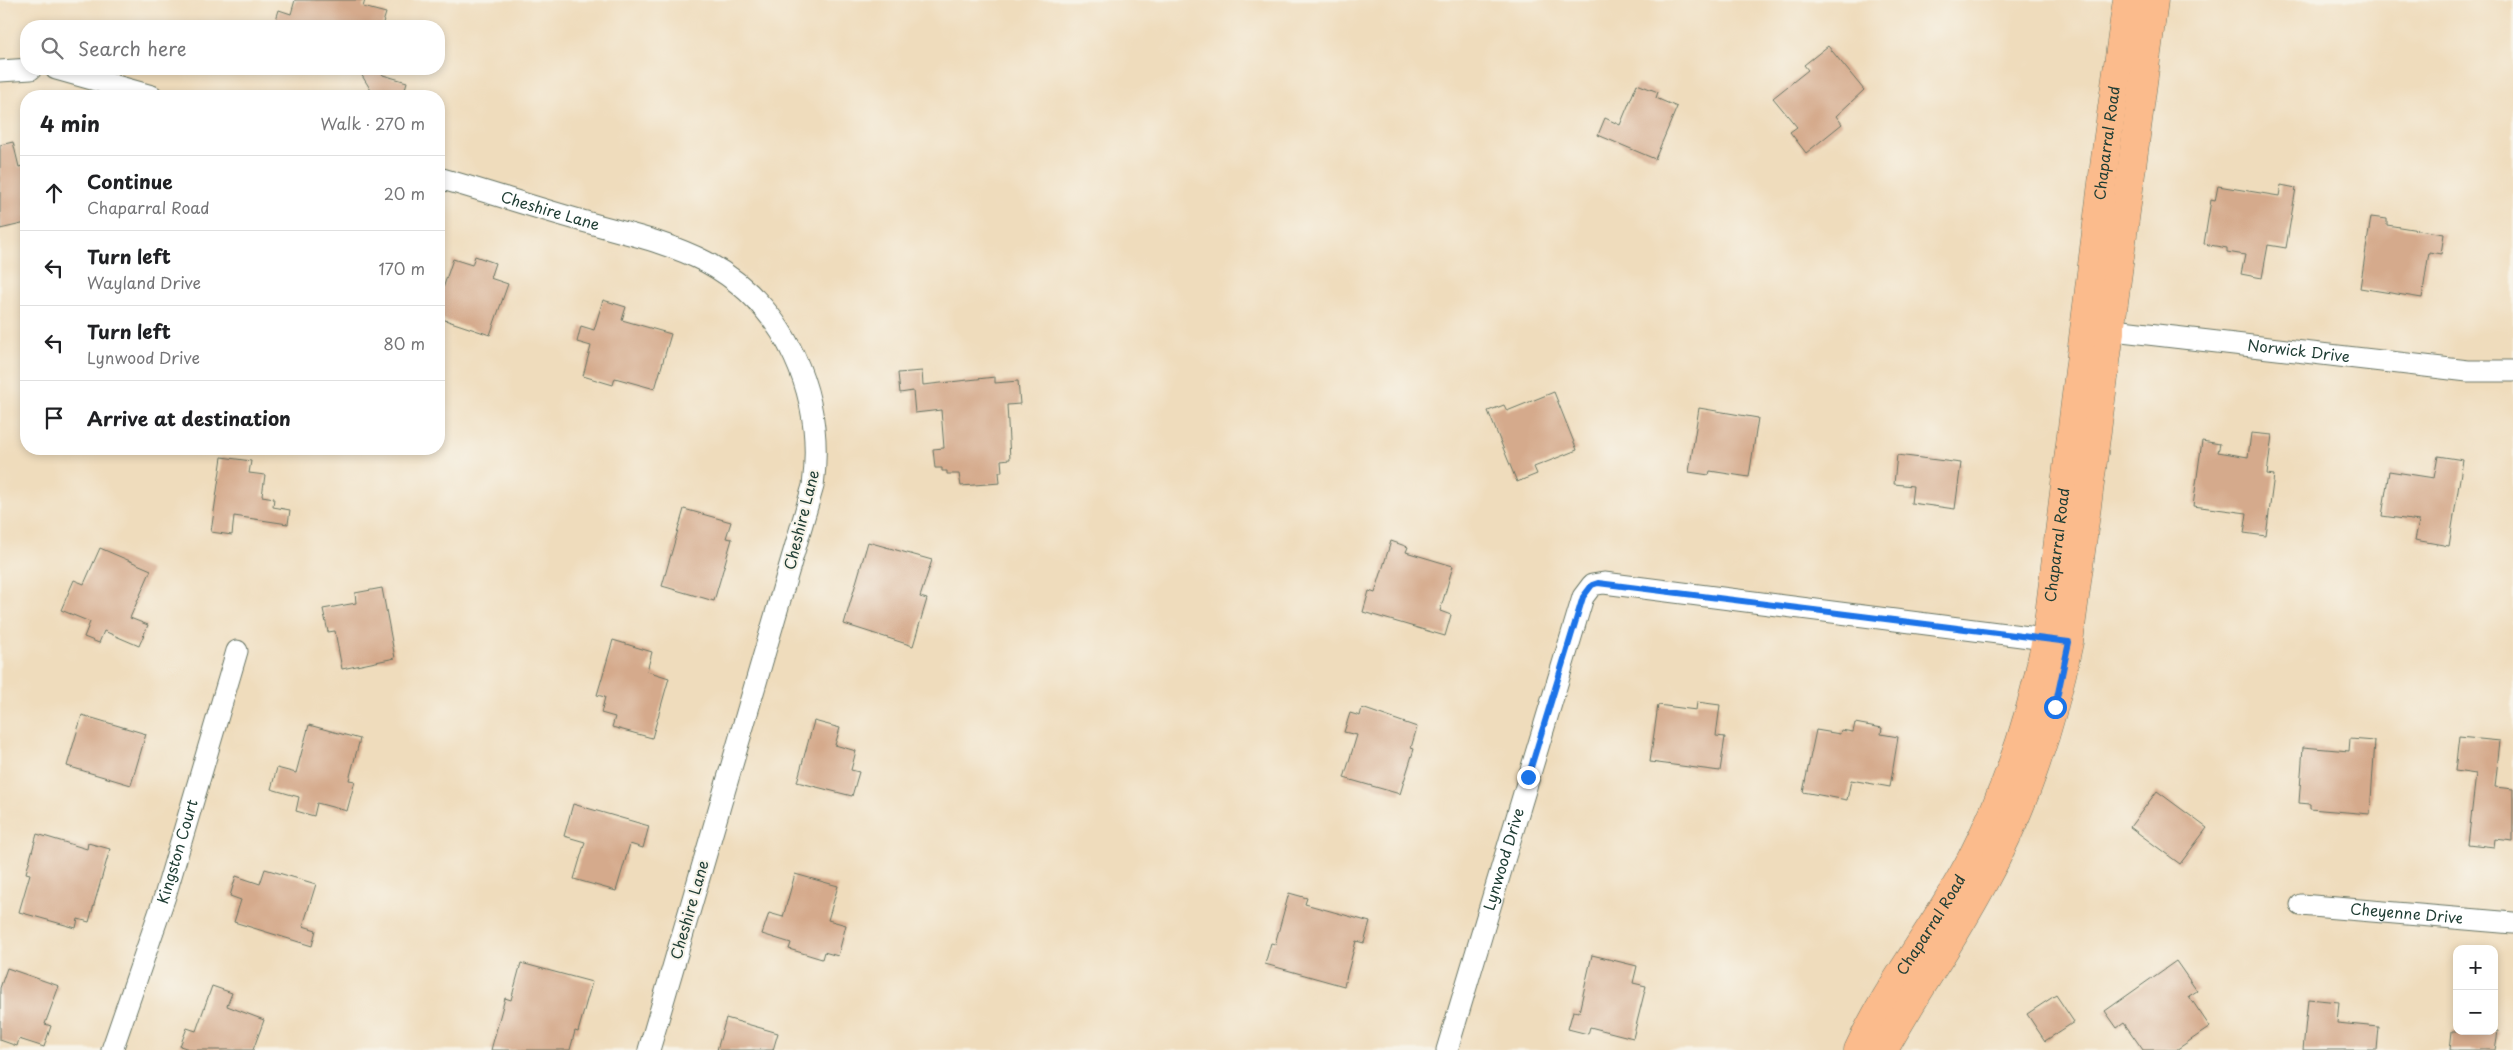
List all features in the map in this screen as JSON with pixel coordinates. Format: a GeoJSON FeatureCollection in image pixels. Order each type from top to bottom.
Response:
{"type":"FeatureCollection","features":[{"type":"Feature","properties":{"kind":"main road","name":"Chaparral Road"},"geometry":{"type":"LineString","coordinates":[[1884,1050],[1983,885],[2017,816],[2046,740],[2097,328],[2127,0]]}},
{"type":"Feature","properties":{"kind":"main road","name":"Chaparral Road"},"geometry":{"type":"LineString","coordinates":[[2097,328],[2154,0]]}},
{"type":"Feature","properties":{"kind":"main road","name":"Chaparral Road"},"geometry":{"type":"LineString","coordinates":[[1858,1050],[1893,985],[1972,858],[2007,778],[2058,640]]}},
{"type":"Feature","properties":{"kind":"street"},"geometry":{"type":"LineString","coordinates":[[0,71],[20,70]]}},
{"type":"Feature","properties":{"kind":"street"},"geometry":{"type":"LineString","coordinates":[[77,75],[131,90]]}},
{"type":"Feature","properties":{"kind":"street","name":"Cheshire Lane"},"geometry":{"type":"LineString","coordinates":[[445,180],[629,234],[705,262],[749,293],[770,315],[794,353],[806,383],[816,438],[813,486],[650,1050]]}},
{"type":"Feature","properties":{"kind":"street","name":"Norwick Drive"},"geometry":{"type":"LineString","coordinates":[[2097,328],[2468,370],[2513,371]]}},
{"type":"Feature","properties":{"kind":"street","name":"Lynwood Drive"},"geometry":{"type":"LineString","coordinates":[[1447,1050],[1583,597],[1592,585],[1604,583],[2058,640]]}},
{"type":"Feature","properties":{"kind":"street","name":"Kingston Court"},"geometry":{"type":"LineString","coordinates":[[112,1050],[165,896],[237,651]]}},
{"type":"Feature","properties":{"kind":"street","name":"Cheyenne Drive"},"geometry":{"type":"LineString","coordinates":[[2301,905],[2513,923]]}},
{"type":"Feature","properties":{"kind":"building"},"geometry":{"type":"Polygon","coordinates":[[[295,0],[365,0],[363,7],[386,13],[384,20],[276,20],[279,10],[291,14],[295,0]]]}},
{"type":"Feature","properties":{"kind":"building"},"geometry":{"type":"Polygon","coordinates":[[[1828,46],[1864,90],[1836,116],[1842,124],[1806,153],[1790,132],[1797,127],[1773,98],[1808,70],[1804,65],[1828,46]]]}},
{"type":"Feature","properties":{"kind":"building"},"geometry":{"type":"Polygon","coordinates":[[[362,75],[383,75],[407,82],[405,90],[371,90],[362,75]]]}},
{"type":"Feature","properties":{"kind":"building"},"geometry":{"type":"Polygon","coordinates":[[[1637,84],[1658,92],[1656,98],[1677,107],[1655,159],[1598,135],[1605,118],[1620,125],[1637,84]]]}},
{"type":"Feature","properties":{"kind":"building"},"geometry":{"type":"Polygon","coordinates":[[[13,142],[20,167],[20,224],[0,229],[0,145],[13,142]]]}},
{"type":"Feature","properties":{"kind":"building"},"geometry":{"type":"Polygon","coordinates":[[[2281,185],[2296,188],[2286,248],[2268,245],[2262,278],[2241,274],[2245,255],[2227,252],[2227,248],[2204,244],[2211,200],[2215,201],[2218,186],[2279,196],[2281,185]]]}},
{"type":"Feature","properties":{"kind":"building"},"geometry":{"type":"Polygon","coordinates":[[[2371,217],[2387,219],[2387,225],[2444,234],[2441,254],[2429,252],[2422,298],[2360,288],[2371,217]]]}},
{"type":"Feature","properties":{"kind":"building"},"geometry":{"type":"Polygon","coordinates":[[[475,256],[495,263],[490,278],[508,284],[490,335],[445,320],[445,282],[453,259],[472,265],[475,256]]]}},
{"type":"Feature","properties":{"kind":"building"},"geometry":{"type":"Polygon","coordinates":[[[603,300],[626,307],[622,320],[671,334],[655,389],[615,378],[613,385],[583,376],[591,346],[577,342],[581,326],[594,330],[603,300]]]}},
{"type":"Feature","properties":{"kind":"building"},"geometry":{"type":"Polygon","coordinates":[[[922,371],[923,385],[995,377],[995,383],[1018,381],[1020,404],[1007,405],[1010,459],[1001,460],[1002,472],[999,472],[1000,483],[961,486],[959,474],[947,474],[947,471],[942,471],[942,468],[935,468],[933,449],[944,448],[941,410],[915,413],[913,391],[900,393],[898,373],[922,371]]]}},
{"type":"Feature","properties":{"kind":"building"},"geometry":{"type":"Polygon","coordinates":[[[1554,392],[1577,450],[1534,467],[1537,474],[1517,482],[1488,411],[1504,405],[1507,411],[1554,392]]]}},
{"type":"Feature","properties":{"kind":"building"},"geometry":{"type":"Polygon","coordinates":[[[1699,408],[1758,418],[1749,477],[1710,471],[1709,475],[1689,472],[1699,408]]]}},
{"type":"Feature","properties":{"kind":"building"},"geometry":{"type":"Polygon","coordinates":[[[2251,433],[2272,435],[2267,474],[2274,475],[2266,536],[2244,533],[2247,513],[2193,506],[2202,441],[2220,444],[2218,452],[2248,457],[2251,433]]]}},
{"type":"Feature","properties":{"kind":"building"},"geometry":{"type":"Polygon","coordinates":[[[1897,455],[1961,463],[1955,509],[1911,503],[1913,486],[1894,484],[1897,455]]]}},
{"type":"Feature","properties":{"kind":"building"},"geometry":{"type":"Polygon","coordinates":[[[2438,456],[2463,460],[2449,546],[2415,540],[2419,521],[2382,516],[2389,471],[2434,478],[2438,456]]]}},
{"type":"Feature","properties":{"kind":"building"},"geometry":{"type":"Polygon","coordinates":[[[222,457],[251,461],[249,473],[265,475],[262,496],[274,498],[273,507],[290,510],[288,524],[234,516],[232,535],[211,532],[222,457]]]}},
{"type":"Feature","properties":{"kind":"building"},"geometry":{"type":"Polygon","coordinates":[[[684,509],[731,522],[726,538],[732,539],[714,601],[662,586],[684,509]]]}},
{"type":"Feature","properties":{"kind":"building"},"geometry":{"type":"Polygon","coordinates":[[[1391,541],[1408,547],[1406,552],[1453,566],[1440,611],[1451,615],[1445,636],[1363,612],[1369,591],[1375,593],[1391,541]]]}},
{"type":"Feature","properties":{"kind":"building"},"geometry":{"type":"Polygon","coordinates":[[[868,542],[932,560],[920,597],[927,599],[913,646],[844,624],[868,542]]]}},
{"type":"Feature","properties":{"kind":"building"},"geometry":{"type":"Polygon","coordinates":[[[100,548],[151,570],[130,618],[148,625],[139,646],[104,631],[99,643],[84,637],[90,622],[61,610],[74,580],[84,584],[100,548]]]}},
{"type":"Feature","properties":{"kind":"building"},"geometry":{"type":"Polygon","coordinates":[[[382,588],[395,658],[342,669],[335,631],[328,632],[323,609],[356,603],[355,593],[382,588]]]}},
{"type":"Feature","properties":{"kind":"building"},"geometry":{"type":"Polygon","coordinates":[[[613,640],[652,652],[647,671],[669,678],[652,738],[612,727],[615,717],[601,713],[605,697],[597,695],[613,640]]]}},
{"type":"Feature","properties":{"kind":"building"},"geometry":{"type":"Polygon","coordinates":[[[1697,702],[1720,705],[1716,736],[1725,737],[1720,771],[1650,762],[1658,705],[1696,710],[1697,702]]]}},
{"type":"Feature","properties":{"kind":"building"},"geometry":{"type":"Polygon","coordinates":[[[1362,708],[1417,727],[1411,748],[1414,749],[1400,794],[1344,778],[1357,735],[1344,732],[1350,713],[1360,716],[1362,708]]]}},
{"type":"Feature","properties":{"kind":"building"},"geometry":{"type":"Polygon","coordinates":[[[82,715],[146,734],[131,785],[67,766],[82,715]]]}},
{"type":"Feature","properties":{"kind":"building"},"geometry":{"type":"Polygon","coordinates":[[[814,721],[840,728],[835,745],[856,751],[851,770],[859,772],[852,796],[797,782],[814,721]]]}},
{"type":"Feature","properties":{"kind":"building"},"geometry":{"type":"Polygon","coordinates":[[[1855,723],[1882,728],[1881,734],[1898,737],[1890,787],[1851,780],[1847,800],[1803,792],[1816,730],[1840,734],[1841,730],[1853,732],[1855,723]]]}},
{"type":"Feature","properties":{"kind":"building"},"geometry":{"type":"Polygon","coordinates":[[[309,725],[360,739],[349,780],[355,781],[347,811],[317,803],[314,816],[296,811],[299,797],[271,789],[277,768],[296,773],[309,725]]]}},
{"type":"Feature","properties":{"kind":"building"},"geometry":{"type":"Polygon","coordinates":[[[2459,737],[2500,741],[2495,787],[2513,789],[2513,841],[2495,839],[2494,847],[2468,844],[2476,774],[2455,771],[2459,737]]]}},
{"type":"Feature","properties":{"kind":"building"},"geometry":{"type":"Polygon","coordinates":[[[2350,739],[2375,741],[2370,814],[2310,809],[2310,804],[2299,803],[2303,747],[2349,751],[2350,739]]]}},
{"type":"Feature","properties":{"kind":"building"},"geometry":{"type":"Polygon","coordinates":[[[2157,791],[2207,828],[2180,864],[2130,827],[2157,791]]]}},
{"type":"Feature","properties":{"kind":"building"},"geometry":{"type":"Polygon","coordinates":[[[573,804],[649,826],[643,848],[630,844],[616,891],[574,879],[585,842],[564,836],[573,804]]]}},
{"type":"Feature","properties":{"kind":"building"},"geometry":{"type":"Polygon","coordinates":[[[37,834],[87,849],[88,843],[110,849],[89,922],[78,919],[76,928],[19,912],[30,874],[26,873],[37,834]]]}},
{"type":"Feature","properties":{"kind":"building"},"geometry":{"type":"Polygon","coordinates":[[[265,869],[316,884],[303,926],[316,930],[312,946],[234,922],[241,900],[230,896],[236,876],[260,884],[265,869]]]}},
{"type":"Feature","properties":{"kind":"building"},"geometry":{"type":"Polygon","coordinates":[[[795,874],[838,886],[828,920],[846,925],[838,956],[824,952],[822,959],[789,949],[791,943],[762,934],[769,913],[783,917],[795,874]]]}},
{"type":"Feature","properties":{"kind":"building"},"geometry":{"type":"Polygon","coordinates":[[[1289,893],[1307,898],[1305,904],[1370,922],[1364,943],[1356,941],[1344,986],[1265,964],[1271,943],[1275,944],[1289,893]]]}},
{"type":"Feature","properties":{"kind":"building"},"geometry":{"type":"Polygon","coordinates":[[[1592,955],[1637,966],[1633,983],[1646,986],[1633,1038],[1590,1027],[1588,1034],[1568,1029],[1573,1011],[1579,1012],[1592,955]]]}},
{"type":"Feature","properties":{"kind":"building"},"geometry":{"type":"Polygon","coordinates":[[[2176,961],[2197,991],[2189,996],[2210,1027],[2176,1050],[2143,1050],[2124,1023],[2117,1028],[2105,1011],[2176,961]]]}},
{"type":"Feature","properties":{"kind":"building"},"geometry":{"type":"Polygon","coordinates":[[[521,963],[592,982],[578,1032],[575,1031],[570,1050],[491,1050],[505,998],[511,1000],[521,963]]]}},
{"type":"Feature","properties":{"kind":"building"},"geometry":{"type":"Polygon","coordinates":[[[7,968],[59,986],[45,1024],[51,1026],[44,1047],[19,1039],[17,1046],[0,1040],[0,988],[7,968]]]}},
{"type":"Feature","properties":{"kind":"building"},"geometry":{"type":"Polygon","coordinates":[[[212,986],[232,993],[227,1006],[264,1020],[253,1050],[192,1050],[180,1046],[187,1028],[196,1031],[212,986]]]}},
{"type":"Feature","properties":{"kind":"building"},"geometry":{"type":"Polygon","coordinates":[[[2056,995],[2074,1022],[2045,1041],[2027,1014],[2056,995]]]}},
{"type":"Feature","properties":{"kind":"building"},"geometry":{"type":"Polygon","coordinates":[[[2308,999],[2339,1002],[2337,1023],[2379,1027],[2377,1050],[2303,1050],[2308,999]]]}},
{"type":"Feature","properties":{"kind":"building"},"geometry":{"type":"Polygon","coordinates":[[[726,1018],[778,1033],[773,1050],[717,1050],[726,1018]]]}},
{"type":"Feature","properties":{"kind":"building"},"geometry":{"type":"Polygon","coordinates":[[[2452,1031],[2453,1035],[2497,1035],[2495,1050],[2450,1050],[2452,1031]]]}},
{"type":"Feature","properties":{"kind":"route"},"geometry":{"type":"LineString","coordinates":[[1528,777],[1583,597],[1592,585],[1598,583],[2069,642],[2055,707]]}}]}
